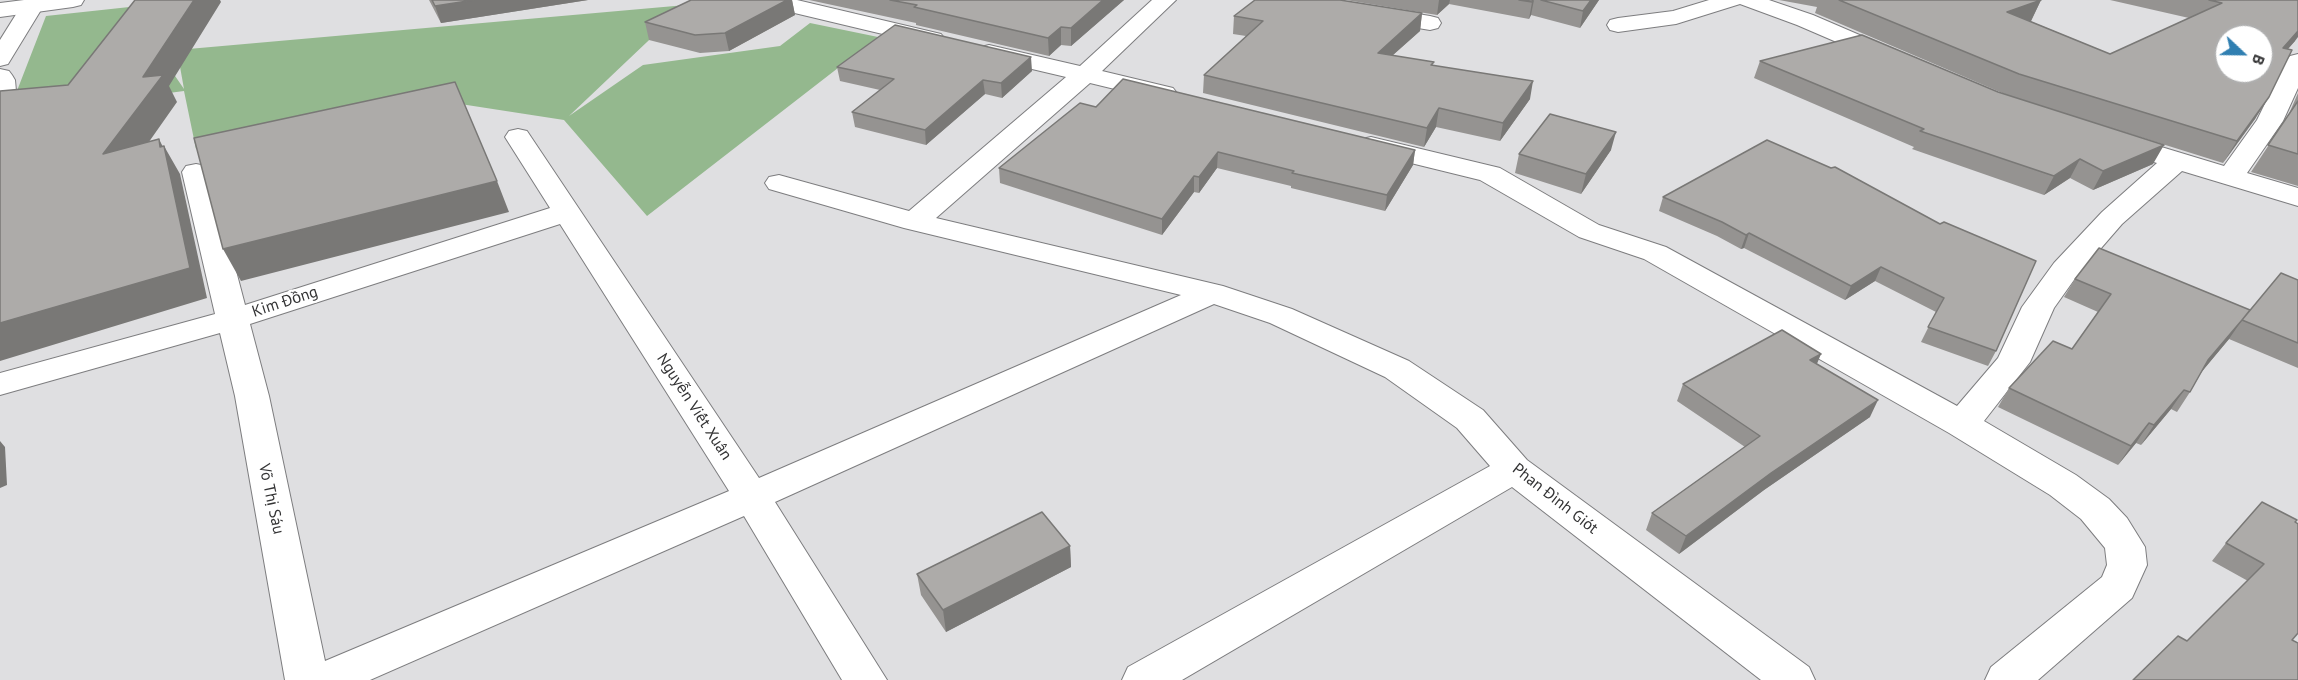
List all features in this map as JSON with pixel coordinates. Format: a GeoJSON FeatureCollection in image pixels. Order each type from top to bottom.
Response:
{"type":"FeatureCollection","features":[{"type":"Feature","properties":{"kind":"main road"},"geometry":{"type":"LineString","coordinates":[[0,10],[73,0]]}},
{"type":"Feature","properties":{"kind":"main road"},"geometry":{"type":"LineString","coordinates":[[769,0],[1196,101]]}},
{"type":"Feature","properties":{"kind":"main road"},"geometry":{"type":"LineString","coordinates":[[914,222],[1084,75],[1165,0]]}},
{"type":"Feature","properties":{"kind":"main road"},"geometry":{"type":"LineString","coordinates":[[1293,0],[1431,23]]}},
{"type":"Feature","properties":{"kind":"main road"},"geometry":{"type":"LineString","coordinates":[[1618,25],[1676,17],[1732,0]]}},
{"type":"Feature","properties":{"kind":"main road"},"geometry":{"type":"LineString","coordinates":[[1748,0],[1805,20],[1915,68]]}},
{"type":"Feature","properties":{"kind":"main road"},"geometry":{"type":"LineString","coordinates":[[0,58],[33,5]]}},
{"type":"Feature","properties":{"kind":"main road"},"geometry":{"type":"LineString","coordinates":[[2231,177],[2270,121],[2298,61]]}},
{"type":"Feature","properties":{"kind":"main road"},"geometry":{"type":"LineString","coordinates":[[0,76],[3,80],[3,91],[0,97]]}},
{"type":"Feature","properties":{"kind":"main road"},"geometry":{"type":"LineString","coordinates":[[2094,134],[2298,197]]}},
{"type":"Feature","properties":{"kind":"main road","name":"Nguyễn Viết Xuân"},"geometry":{"type":"LineString","coordinates":[[518,137],[752,497],[866,680]]}},
{"type":"Feature","properties":{"kind":"main road"},"geometry":{"type":"LineString","coordinates":[[1342,138],[1490,174],[1589,231],[1655,252],[1962,424],[2062,485],[2095,509],[2114,528],[2125,546],[2127,565],[2118,587],[2007,680]]}},
{"type":"Feature","properties":{"kind":"main road"},"geometry":{"type":"LineString","coordinates":[[1962,424],[2013,362],[2038,307],[2065,270],[2112,218],[2176,161]]}},
{"type":"Feature","properties":{"kind":"main road","name":"Võ Thị Sáu"},"geometry":{"type":"LineString","coordinates":[[196,172],[252,396],[258,441],[307,680]]}},
{"type":"Feature","properties":{"kind":"main road","name":"Phan Đình Giót"},"geometry":{"type":"LineString","coordinates":[[780,183],[914,222],[1212,293],[1281,316],[1397,369],[1470,419],[1514,469],[1793,680]]}},
{"type":"Feature","properties":{"kind":"main road","name":"Kim Đồng"},"geometry":{"type":"LineString","coordinates":[[0,384],[232,319],[568,212]]}},
{"type":"Feature","properties":{"kind":"main road"},"geometry":{"type":"LineString","coordinates":[[325,680],[752,497],[1212,293]]}},
{"type":"Feature","properties":{"kind":"main road"},"geometry":{"type":"LineString","coordinates":[[1144,680],[1514,469]]}},
{"type":"Feature","properties":{"kind":"green space"},"geometry":{"type":"Polygon","coordinates":[[[148,5],[160,54],[184,89],[177,50],[686,5],[569,116],[643,65],[780,46],[810,23],[878,37],[647,216],[564,120],[441,101],[196,149],[184,91],[8,114],[46,16],[148,5]]]}},
{"type":"Feature","properties":{"kind":"building"},"geometry":{"type":"Polygon","coordinates":[[[135,0],[194,0],[143,77],[163,75],[103,154],[159,139],[160,147],[164,146],[190,268],[0,323],[0,91],[68,85],[135,0]]]}},
{"type":"Feature","properties":{"kind":"building"},"geometry":{"type":"Polygon","coordinates":[[[432,0],[474,0],[435,6],[432,0]]]}},
{"type":"Feature","properties":{"kind":"building"},"geometry":{"type":"Polygon","coordinates":[[[691,0],[787,0],[725,33],[695,35],[645,22],[691,0]]]}},
{"type":"Feature","properties":{"kind":"building"},"geometry":{"type":"Polygon","coordinates":[[[890,0],[1103,0],[1071,28],[1061,27],[1048,38],[890,0]]]}},
{"type":"Feature","properties":{"kind":"building"},"geometry":{"type":"Polygon","coordinates":[[[1255,0],[1340,0],[1422,13],[1378,53],[1434,62],[1431,65],[1533,81],[1503,123],[1439,108],[1427,128],[1204,75],[1263,21],[1234,16],[1255,0]]]}},
{"type":"Feature","properties":{"kind":"building"},"geometry":{"type":"Polygon","coordinates":[[[1541,0],[1591,0],[1583,11],[1541,0]]]}},
{"type":"Feature","properties":{"kind":"building"},"geometry":{"type":"Polygon","coordinates":[[[1839,0],[2041,0],[2007,12],[2110,54],[2222,3],[2209,0],[2298,0],[2298,31],[2283,48],[2292,50],[2269,97],[2237,141],[2019,74],[1839,0]]]}},
{"type":"Feature","properties":{"kind":"building"},"geometry":{"type":"Polygon","coordinates":[[[895,25],[1031,57],[1001,83],[983,80],[925,130],[852,112],[894,79],[837,67],[895,25]]]}},
{"type":"Feature","properties":{"kind":"building"},"geometry":{"type":"Polygon","coordinates":[[[1862,35],[1998,92],[2164,145],[2103,171],[2080,159],[2054,176],[1920,131],[1924,129],[1760,61],[1862,35]]]}},
{"type":"Feature","properties":{"kind":"building"},"geometry":{"type":"Polygon","coordinates":[[[1123,79],[1415,150],[1387,195],[1292,173],[1294,171],[1218,152],[1199,177],[1194,176],[1162,219],[999,168],[1080,103],[1096,107],[1123,79]]]}},
{"type":"Feature","properties":{"kind":"building"},"geometry":{"type":"Polygon","coordinates":[[[455,82],[497,181],[223,249],[194,138],[455,82]]]}},
{"type":"Feature","properties":{"kind":"building"},"geometry":{"type":"Polygon","coordinates":[[[2298,101],[2298,154],[2268,145],[2298,101]]]}},
{"type":"Feature","properties":{"kind":"building"},"geometry":{"type":"Polygon","coordinates":[[[1550,114],[1616,132],[1586,174],[1519,154],[1550,114]]]}},
{"type":"Feature","properties":{"kind":"building"},"geometry":{"type":"Polygon","coordinates":[[[1767,140],[1831,168],[1835,167],[1940,224],[1944,222],[2036,261],[1996,351],[1928,327],[1944,298],[1881,267],[1851,286],[1749,233],[1746,235],[1722,222],[1663,197],[1767,140]]]}},
{"type":"Feature","properties":{"kind":"building"},"geometry":{"type":"Polygon","coordinates":[[[2099,248],[2250,310],[2208,360],[2190,392],[2184,390],[2154,425],[2149,423],[2131,446],[2009,388],[2053,341],[2072,349],[2111,294],[2075,279],[2099,248]]]}},
{"type":"Feature","properties":{"kind":"building"},"geometry":{"type":"Polygon","coordinates":[[[2281,273],[2298,280],[2298,343],[2242,320],[2281,273]]]}},
{"type":"Feature","properties":{"kind":"building"},"geometry":{"type":"Polygon","coordinates":[[[1782,330],[1821,354],[1810,360],[1878,400],[1771,473],[1686,536],[1652,513],[1760,436],[1683,384],[1782,330]]]}},
{"type":"Feature","properties":{"kind":"building"},"geometry":{"type":"Polygon","coordinates":[[[2262,502],[2297,520],[2295,522],[2298,524],[2298,633],[2292,640],[2298,643],[2298,680],[2133,680],[2178,636],[2187,641],[2264,564],[2226,543],[2262,502]]]}},
{"type":"Feature","properties":{"kind":"building"},"geometry":{"type":"Polygon","coordinates":[[[1042,512],[1070,546],[943,610],[917,574],[1042,512]]]}}]}
